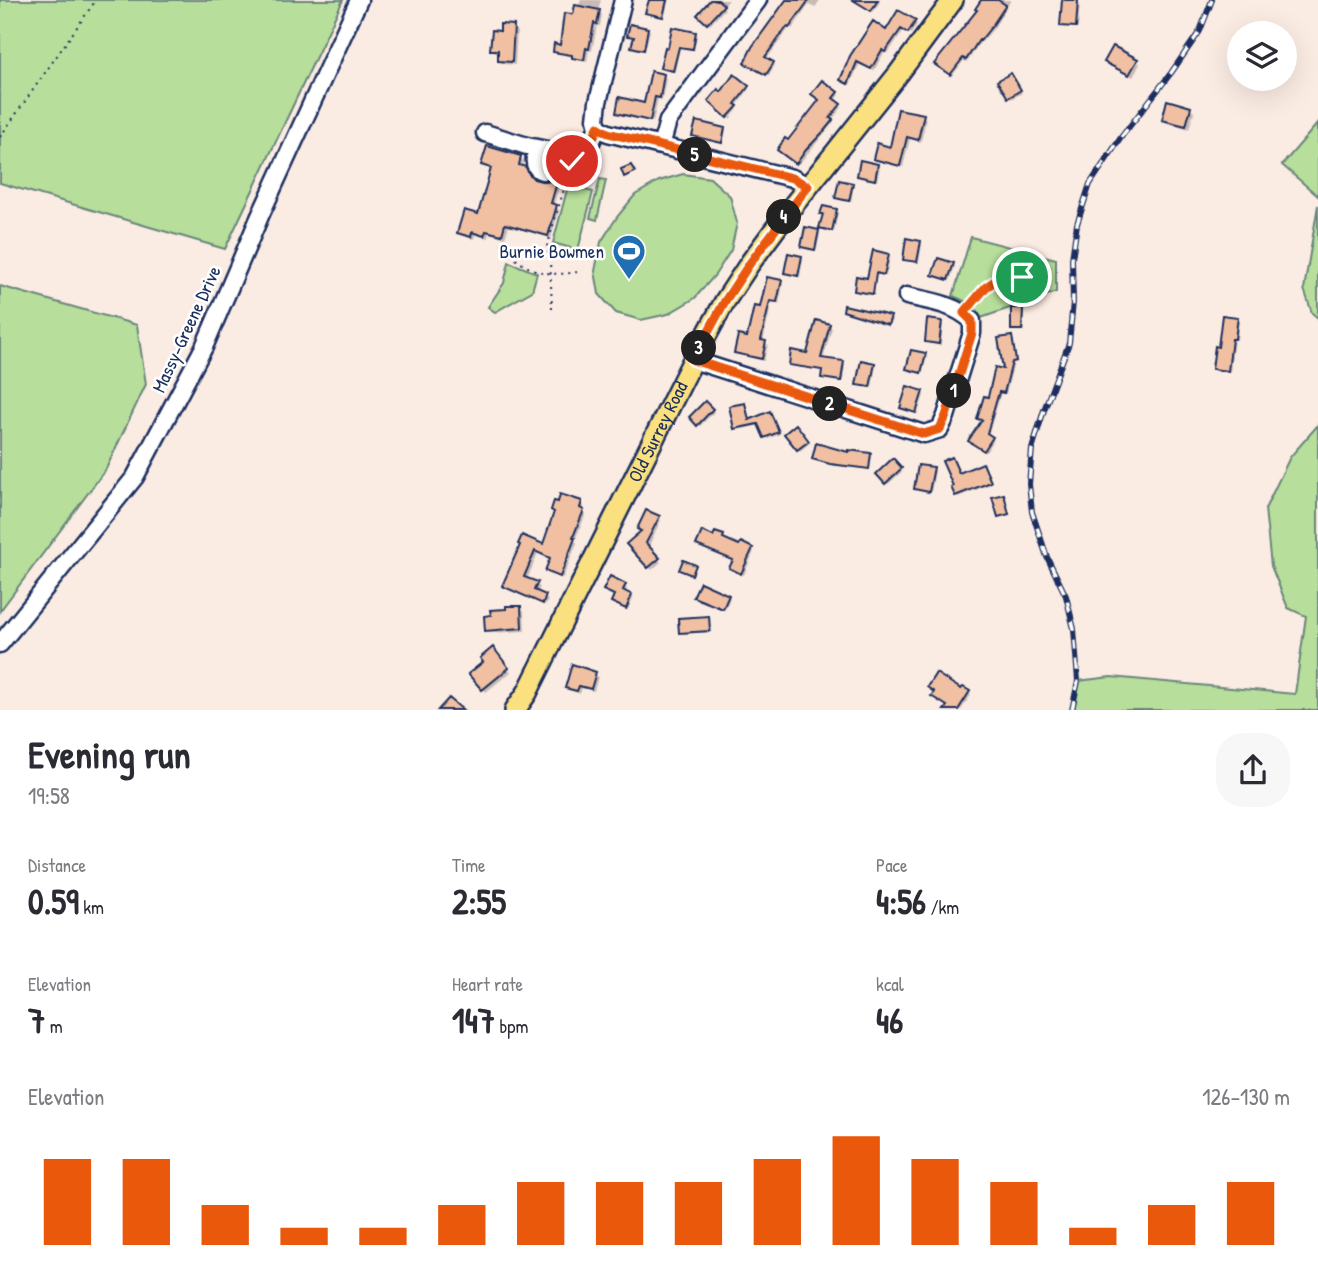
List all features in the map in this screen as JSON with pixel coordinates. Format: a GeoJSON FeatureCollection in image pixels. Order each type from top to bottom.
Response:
{"type":"FeatureCollection","features":[{"type":"Feature","properties":{"kind":"main road","name":"Old Surrey Road"},"geometry":{"type":"LineString","coordinates":[[516,710],[725,301],[808,186],[899,73],[953,0]]}},
{"type":"Feature","properties":{"kind":"street","name":"Massy-Greene Drive"},"geometry":{"type":"LineString","coordinates":[[0,644],[135,477],[204,347],[260,216],[359,0]]}},
{"type":"Feature","properties":{"kind":"street"},"geometry":{"type":"LineString","coordinates":[[485,134],[574,158],[584,152],[598,127],[598,102],[623,0]]}},
{"type":"Feature","properties":{"kind":"street"},"geometry":{"type":"LineString","coordinates":[[661,146],[668,121],[758,0]]}},
{"type":"Feature","properties":{"kind":"street"},"geometry":{"type":"LineString","coordinates":[[598,127],[608,133],[792,178],[808,186]]}},
{"type":"Feature","properties":{"kind":"street"},"geometry":{"type":"LineString","coordinates":[[693,360],[924,434],[940,429],[946,416],[972,333],[972,321],[964,313],[948,306],[907,296]]}},
{"type":"Feature","properties":{"kind":"path"},"geometry":{"type":"LineString","coordinates":[[0,137],[96,0]]}},
{"type":"Feature","properties":{"kind":"path"},"geometry":{"type":"LineString","coordinates":[[552,309],[547,246],[574,158]]}},
{"type":"Feature","properties":{"kind":"path"},"geometry":{"type":"LineString","coordinates":[[502,243],[518,261],[538,271],[563,275],[577,272]]}},
{"type":"Feature","properties":{"kind":"path"},"geometry":{"type":"LineString","coordinates":[[964,313],[986,287],[998,279],[1022,277]]}},
{"type":"Feature","properties":{"kind":"green space"},"geometry":{"type":"Polygon","coordinates":[[[0,0],[343,0],[225,249],[0,183],[0,0]]]}},
{"type":"Feature","properties":{"kind":"green space"},"geometry":{"type":"Polygon","coordinates":[[[1318,123],[1318,196],[1282,165],[1318,123]]]}},
{"type":"Feature","properties":{"kind":"green space"},"geometry":{"type":"Polygon","coordinates":[[[683,174],[710,178],[730,196],[737,223],[731,250],[715,275],[695,298],[668,314],[641,320],[616,313],[599,294],[595,271],[601,242],[635,195],[659,181],[683,174]]]}},
{"type":"Feature","properties":{"kind":"green space"},"geometry":{"type":"Polygon","coordinates":[[[600,179],[606,180],[597,220],[590,218],[600,179]]]}},
{"type":"Feature","properties":{"kind":"green space"},"geometry":{"type":"Polygon","coordinates":[[[568,186],[593,192],[578,250],[553,243],[568,186]]]}},
{"type":"Feature","properties":{"kind":"green space"},"geometry":{"type":"Polygon","coordinates":[[[1318,205],[1318,318],[1312,313],[1304,289],[1318,205]]]}},
{"type":"Feature","properties":{"kind":"green space"},"geometry":{"type":"Polygon","coordinates":[[[971,237],[1056,259],[1056,292],[981,318],[973,307],[953,296],[971,237]]]}},
{"type":"Feature","properties":{"kind":"green space"},"geometry":{"type":"Polygon","coordinates":[[[509,262],[537,273],[532,291],[495,312],[488,307],[504,283],[509,262]]]}},
{"type":"Feature","properties":{"kind":"green space"},"geometry":{"type":"Polygon","coordinates":[[[0,286],[137,325],[146,384],[106,469],[0,611],[0,286]]]}},
{"type":"Feature","properties":{"kind":"green space"},"geometry":{"type":"Polygon","coordinates":[[[1318,425],[1318,710],[1072,710],[1078,681],[1111,677],[1295,694],[1306,616],[1288,608],[1271,566],[1265,509],[1290,457],[1318,425]]]}},
{"type":"Feature","properties":{"kind":"building"},"geometry":{"type":"Polygon","coordinates":[[[649,0],[667,0],[663,17],[645,13],[649,0]]]}},
{"type":"Feature","properties":{"kind":"building"},"geometry":{"type":"Polygon","coordinates":[[[710,0],[718,0],[724,5],[707,24],[697,15],[710,0]]]}},
{"type":"Feature","properties":{"kind":"building"},"geometry":{"type":"Polygon","coordinates":[[[786,0],[809,0],[765,57],[774,62],[766,75],[744,63],[752,47],[786,0]]]}},
{"type":"Feature","properties":{"kind":"building"},"geometry":{"type":"Polygon","coordinates":[[[853,0],[878,0],[871,11],[853,0]]]}},
{"type":"Feature","properties":{"kind":"building"},"geometry":{"type":"Polygon","coordinates":[[[981,0],[998,0],[1006,5],[966,60],[963,58],[950,75],[934,64],[977,10],[975,9],[981,0]]]}},
{"type":"Feature","properties":{"kind":"building"},"geometry":{"type":"Polygon","coordinates":[[[1062,0],[1078,0],[1076,27],[1060,26],[1062,0]]]}},
{"type":"Feature","properties":{"kind":"building"},"geometry":{"type":"Polygon","coordinates":[[[575,5],[600,10],[584,60],[553,52],[554,43],[560,45],[564,13],[573,14],[575,5]]]}},
{"type":"Feature","properties":{"kind":"building"},"geometry":{"type":"Polygon","coordinates":[[[898,10],[916,20],[908,33],[901,29],[885,52],[882,50],[871,69],[857,62],[848,84],[840,80],[850,56],[873,21],[886,30],[898,10]]]}},
{"type":"Feature","properties":{"kind":"building"},"geometry":{"type":"Polygon","coordinates":[[[500,24],[514,25],[512,62],[498,61],[498,50],[490,50],[492,30],[500,31],[500,24]]]}},
{"type":"Feature","properties":{"kind":"building"},"geometry":{"type":"Polygon","coordinates":[[[630,24],[648,28],[644,50],[631,47],[634,37],[627,36],[630,24]]]}},
{"type":"Feature","properties":{"kind":"building"},"geometry":{"type":"Polygon","coordinates":[[[672,27],[696,32],[693,49],[679,47],[673,71],[660,68],[672,27]]]}},
{"type":"Feature","properties":{"kind":"building"},"geometry":{"type":"Polygon","coordinates":[[[1113,46],[1138,59],[1129,75],[1104,62],[1113,46]]]}},
{"type":"Feature","properties":{"kind":"building"},"geometry":{"type":"Polygon","coordinates":[[[651,71],[664,74],[660,98],[655,97],[650,121],[616,113],[619,97],[644,103],[651,71]]]}},
{"type":"Feature","properties":{"kind":"building"},"geometry":{"type":"Polygon","coordinates":[[[1011,73],[1021,90],[1008,98],[997,81],[1011,73]]]}},
{"type":"Feature","properties":{"kind":"building"},"geometry":{"type":"Polygon","coordinates":[[[734,74],[749,86],[735,104],[738,106],[727,118],[708,101],[718,89],[721,92],[734,74]]]}},
{"type":"Feature","properties":{"kind":"building"},"geometry":{"type":"Polygon","coordinates":[[[822,80],[838,92],[833,98],[841,104],[830,118],[833,120],[796,164],[777,150],[819,100],[811,94],[822,80]]]}},
{"type":"Feature","properties":{"kind":"building"},"geometry":{"type":"Polygon","coordinates":[[[1167,100],[1191,107],[1186,126],[1162,120],[1167,100]]]}},
{"type":"Feature","properties":{"kind":"building"},"geometry":{"type":"Polygon","coordinates":[[[898,109],[924,114],[918,140],[907,137],[900,166],[873,159],[877,143],[890,147],[898,109]]]}},
{"type":"Feature","properties":{"kind":"building"},"geometry":{"type":"Polygon","coordinates":[[[696,121],[725,128],[722,143],[692,136],[696,121]]]}},
{"type":"Feature","properties":{"kind":"building"},"geometry":{"type":"Polygon","coordinates":[[[487,146],[521,156],[519,165],[526,167],[534,179],[546,182],[558,179],[551,203],[557,205],[548,236],[505,224],[502,235],[486,231],[484,236],[472,232],[471,237],[457,233],[464,210],[478,214],[491,168],[481,165],[487,146]]]}},
{"type":"Feature","properties":{"kind":"building"},"geometry":{"type":"Polygon","coordinates":[[[860,160],[878,164],[875,180],[857,176],[860,160]]]}},
{"type":"Feature","properties":{"kind":"building"},"geometry":{"type":"Polygon","coordinates":[[[631,165],[635,172],[624,177],[621,169],[631,165]]]}},
{"type":"Feature","properties":{"kind":"building"},"geometry":{"type":"Polygon","coordinates":[[[839,180],[853,183],[849,201],[835,198],[839,180]]]}},
{"type":"Feature","properties":{"kind":"building"},"geometry":{"type":"Polygon","coordinates":[[[823,206],[837,209],[832,231],[819,228],[823,206]]]}},
{"type":"Feature","properties":{"kind":"building"},"geometry":{"type":"Polygon","coordinates":[[[805,227],[819,230],[815,250],[801,247],[805,227]]]}},
{"type":"Feature","properties":{"kind":"building"},"geometry":{"type":"Polygon","coordinates":[[[906,238],[921,241],[917,262],[903,260],[906,238]]]}},
{"type":"Feature","properties":{"kind":"building"},"geometry":{"type":"Polygon","coordinates":[[[873,250],[889,254],[884,275],[876,273],[873,294],[854,291],[856,276],[867,278],[873,250]]]}},
{"type":"Feature","properties":{"kind":"building"},"geometry":{"type":"Polygon","coordinates":[[[788,253],[802,256],[798,276],[784,273],[788,253]]]}},
{"type":"Feature","properties":{"kind":"building"},"geometry":{"type":"Polygon","coordinates":[[[938,258],[954,263],[948,280],[932,275],[938,258]]]}},
{"type":"Feature","properties":{"kind":"building"},"geometry":{"type":"Polygon","coordinates":[[[767,277],[782,280],[777,302],[770,301],[761,340],[766,341],[762,359],[734,353],[738,335],[747,337],[754,306],[760,307],[767,277]]]}},
{"type":"Feature","properties":{"kind":"building"},"geometry":{"type":"Polygon","coordinates":[[[844,305],[891,316],[888,325],[843,311],[844,305]]]}},
{"type":"Feature","properties":{"kind":"building"},"geometry":{"type":"Polygon","coordinates":[[[1011,308],[1023,308],[1022,330],[1011,330],[1011,308]]]}},
{"type":"Feature","properties":{"kind":"building"},"geometry":{"type":"Polygon","coordinates":[[[1222,315],[1238,317],[1228,371],[1212,369],[1222,315]]]}},
{"type":"Feature","properties":{"kind":"building"},"geometry":{"type":"Polygon","coordinates":[[[927,319],[942,321],[939,344],[925,342],[927,319]]]}},
{"type":"Feature","properties":{"kind":"building"},"geometry":{"type":"Polygon","coordinates":[[[816,320],[830,324],[821,358],[844,361],[841,381],[821,378],[822,370],[789,365],[791,350],[807,353],[816,320]]]}},
{"type":"Feature","properties":{"kind":"building"},"geometry":{"type":"Polygon","coordinates":[[[1012,336],[1016,361],[1012,362],[1004,393],[999,392],[987,433],[993,437],[984,451],[968,441],[982,420],[977,419],[984,396],[988,397],[995,367],[1003,369],[998,338],[1012,336]]]}},
{"type":"Feature","properties":{"kind":"building"},"geometry":{"type":"Polygon","coordinates":[[[911,350],[926,353],[921,373],[906,369],[911,350]]]}},
{"type":"Feature","properties":{"kind":"building"},"geometry":{"type":"Polygon","coordinates":[[[861,360],[875,363],[870,387],[856,385],[861,360]]]}},
{"type":"Feature","properties":{"kind":"building"},"geometry":{"type":"Polygon","coordinates":[[[907,386],[923,391],[916,413],[900,408],[907,386]]]}},
{"type":"Feature","properties":{"kind":"building"},"geometry":{"type":"Polygon","coordinates":[[[705,401],[713,409],[697,426],[689,417],[705,401]]]}},
{"type":"Feature","properties":{"kind":"building"},"geometry":{"type":"Polygon","coordinates":[[[745,403],[749,420],[770,411],[779,432],[764,438],[758,424],[734,429],[729,406],[745,403]]]}},
{"type":"Feature","properties":{"kind":"building"},"geometry":{"type":"Polygon","coordinates":[[[796,424],[809,441],[797,450],[784,434],[796,424]]]}},
{"type":"Feature","properties":{"kind":"building"},"geometry":{"type":"Polygon","coordinates":[[[816,443],[848,452],[871,453],[869,469],[812,459],[816,443]]]}},
{"type":"Feature","properties":{"kind":"building"},"geometry":{"type":"Polygon","coordinates":[[[952,457],[959,473],[983,463],[991,482],[955,496],[942,461],[952,457]]]}},
{"type":"Feature","properties":{"kind":"building"},"geometry":{"type":"Polygon","coordinates":[[[893,458],[902,468],[885,484],[876,474],[893,458]]]}},
{"type":"Feature","properties":{"kind":"building"},"geometry":{"type":"Polygon","coordinates":[[[918,465],[934,467],[929,492],[914,489],[918,465]]]}},
{"type":"Feature","properties":{"kind":"building"},"geometry":{"type":"Polygon","coordinates":[[[560,494],[582,501],[580,508],[584,510],[560,577],[545,571],[550,558],[535,551],[524,577],[538,582],[534,590],[546,595],[543,604],[502,586],[522,535],[543,544],[554,512],[551,510],[554,501],[558,502],[560,494]]]}},
{"type":"Feature","properties":{"kind":"building"},"geometry":{"type":"Polygon","coordinates":[[[1004,494],[1009,514],[998,517],[992,497],[1004,494]]]}},
{"type":"Feature","properties":{"kind":"building"},"geometry":{"type":"Polygon","coordinates":[[[646,510],[660,516],[646,543],[660,558],[648,568],[626,544],[641,531],[637,529],[646,510]]]}},
{"type":"Feature","properties":{"kind":"building"},"geometry":{"type":"Polygon","coordinates":[[[702,531],[713,536],[715,532],[724,535],[723,538],[753,548],[741,574],[729,568],[733,560],[696,545],[702,531]]]}},
{"type":"Feature","properties":{"kind":"building"},"geometry":{"type":"Polygon","coordinates":[[[683,560],[696,565],[692,575],[679,570],[683,560]]]}},
{"type":"Feature","properties":{"kind":"building"},"geometry":{"type":"Polygon","coordinates":[[[610,576],[626,584],[623,590],[632,595],[626,609],[611,602],[614,595],[603,590],[610,576]]]}},
{"type":"Feature","properties":{"kind":"building"},"geometry":{"type":"Polygon","coordinates":[[[700,582],[729,595],[723,609],[693,597],[700,582]]]}},
{"type":"Feature","properties":{"kind":"building"},"geometry":{"type":"Polygon","coordinates":[[[506,606],[521,606],[522,628],[485,631],[484,616],[491,615],[490,610],[506,609],[506,606]]]}},
{"type":"Feature","properties":{"kind":"building"},"geometry":{"type":"Polygon","coordinates":[[[709,616],[710,631],[679,633],[678,618],[709,616]]]}},
{"type":"Feature","properties":{"kind":"building"},"geometry":{"type":"Polygon","coordinates":[[[493,647],[509,668],[482,690],[468,674],[483,662],[480,658],[493,647]]]}},
{"type":"Feature","properties":{"kind":"building"},"geometry":{"type":"Polygon","coordinates":[[[572,664],[596,672],[591,689],[579,686],[577,691],[565,688],[572,664]]]}},
{"type":"Feature","properties":{"kind":"building"},"geometry":{"type":"Polygon","coordinates":[[[936,673],[961,689],[963,687],[970,691],[958,710],[944,710],[947,706],[931,696],[934,692],[927,687],[936,673]]]}},
{"type":"Feature","properties":{"kind":"building"},"geometry":{"type":"Polygon","coordinates":[[[449,698],[463,710],[438,710],[449,698]]]}},
{"type":"Feature","properties":{"kind":"railway"},"geometry":{"type":"LineString","coordinates":[[1072,710],[1078,681],[1074,629],[1066,596],[1047,557],[1032,512],[1029,484],[1032,449],[1069,343],[1073,302],[1072,259],[1077,224],[1090,184],[1200,31],[1212,0]]}},
{"type":"Feature","properties":{"kind":"place","name":"Burnie Bowmen"},"geometry":{"type":"Point","coordinates":[629,281]}},
{"type":"Feature","properties":{"kind":"route"},"geometry":{"type":"LineString","coordinates":[[572,161],[589,147],[598,127],[608,133],[792,178],[808,186],[750,263],[725,301],[693,360],[924,434],[940,429],[946,416],[972,333],[972,321],[964,313],[986,287],[998,279],[1022,277]]}}]}
